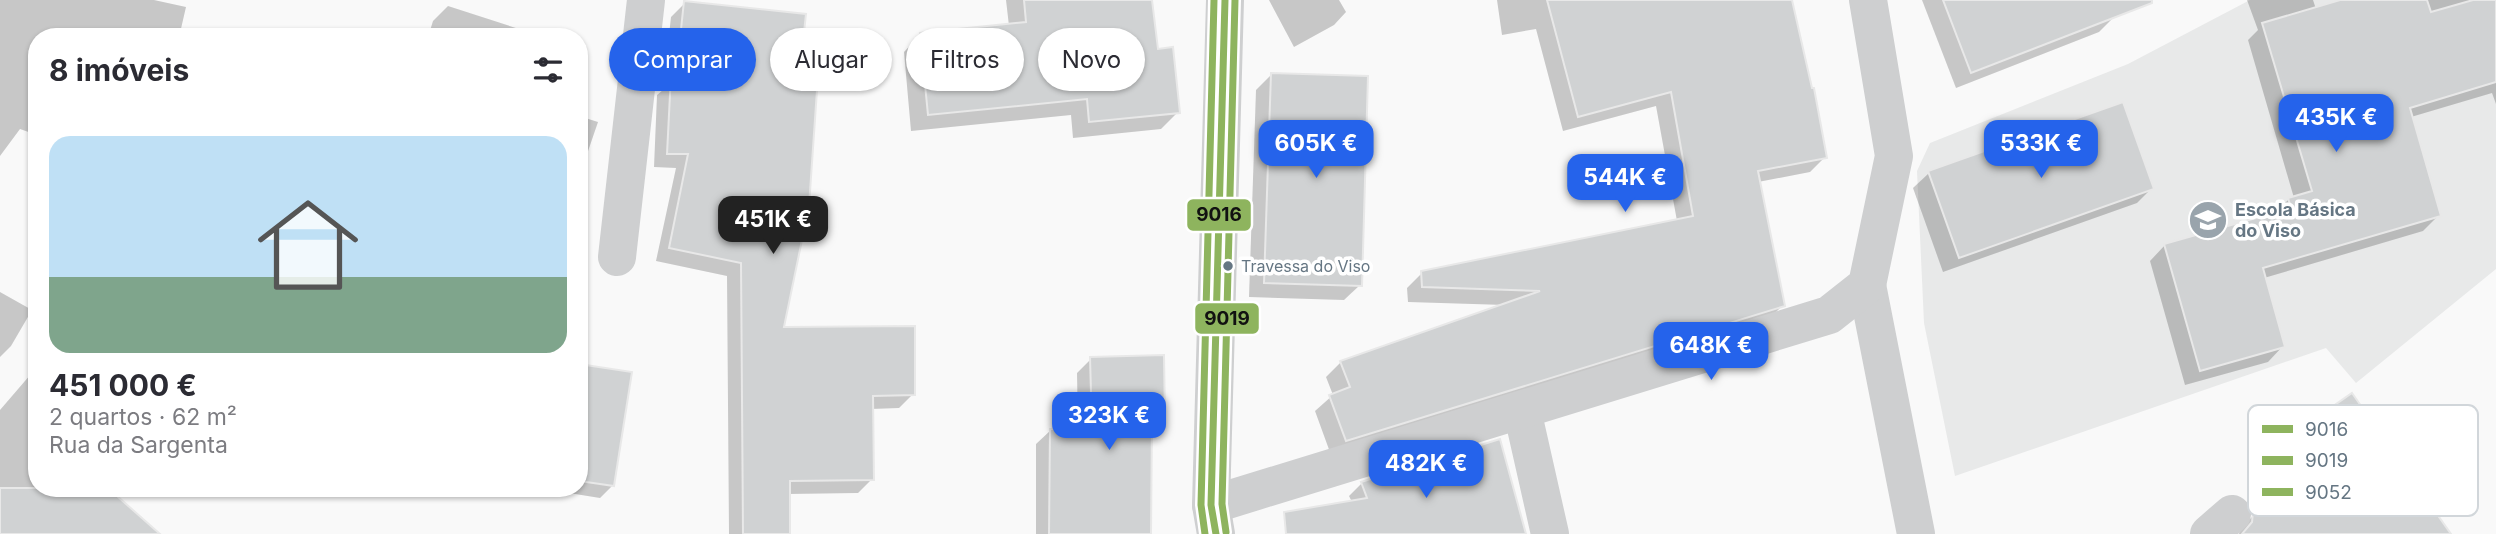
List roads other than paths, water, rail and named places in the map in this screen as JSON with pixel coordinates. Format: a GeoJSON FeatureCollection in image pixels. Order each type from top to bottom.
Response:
{"type":"FeatureCollection","features":[{"type":"Feature","properties":{"kind":"street"},"geometry":{"type":"LineString","coordinates":[[617,257],[646,0]]}},
{"type":"Feature","properties":{"kind":"street"},"geometry":{"type":"LineString","coordinates":[[1224,0],[1213,520],[1522,410],[1829,315],[1867,285]]}},
{"type":"Feature","properties":{"kind":"street"},"geometry":{"type":"LineString","coordinates":[[1868,0],[1894,156],[1867,285],[1916,534]]}},
{"type":"Feature","properties":{"kind":"street"},"geometry":{"type":"LineString","coordinates":[[1522,410],[1550,534]]}},
{"type":"Feature","properties":{"kind":"place","name":"Escola Básica do Viso"},"geometry":{"type":"Point","coordinates":[2208,220]}},
{"type":"Feature","properties":{"kind":"place","name":"Travessa do Viso"},"geometry":{"type":"Point","coordinates":[1228,266]}}]}
